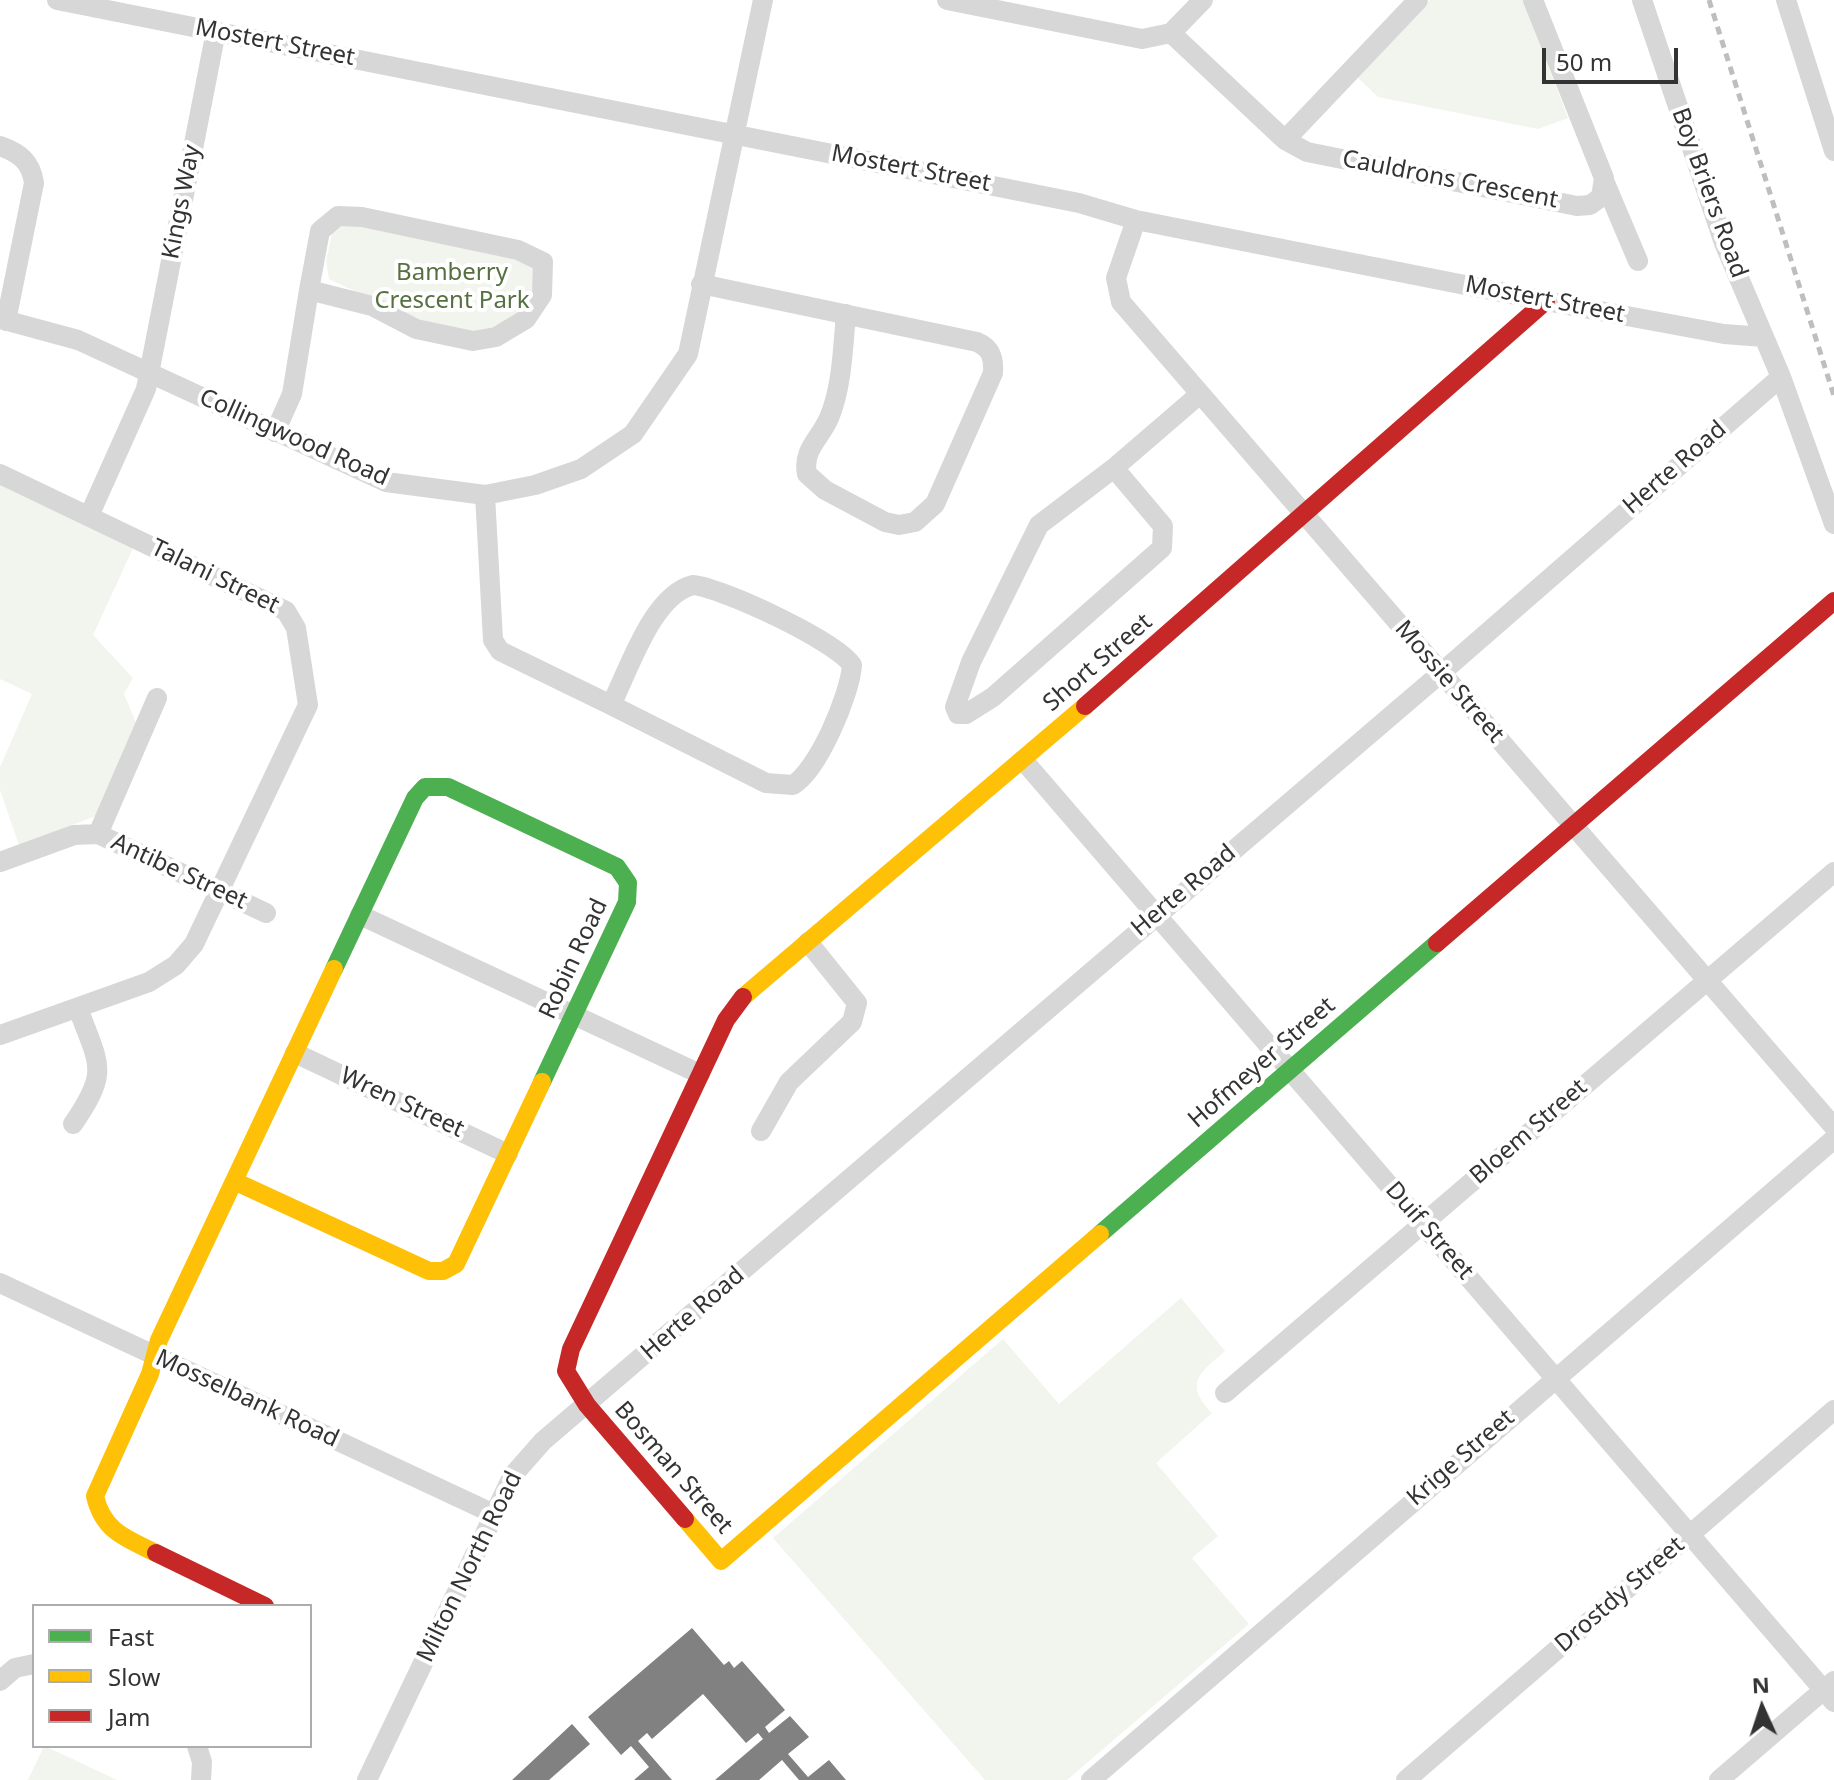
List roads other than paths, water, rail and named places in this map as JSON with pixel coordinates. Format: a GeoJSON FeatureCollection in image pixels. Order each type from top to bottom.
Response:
{"type":"FeatureCollection","features":[{"type":"Feature","properties":{"kind":"street","name":"Mostert Street"},"geometry":{"type":"LineString","coordinates":[[57,0],[1079,203],[1136,220],[1546,301],[1724,334],[1764,337]]}},
{"type":"Feature","properties":{"kind":"street","name":"Collingwood Road"},"geometry":{"type":"LineString","coordinates":[[3,320],[78,340],[386,482],[485,495],[535,485],[581,469],[633,434],[688,354],[763,0]]}},
{"type":"Feature","properties":{"kind":"street"},"geometry":{"type":"LineString","coordinates":[[947,0],[1142,39],[1171,33],[1203,0]]}},
{"type":"Feature","properties":{"kind":"street"},"geometry":{"type":"LineString","coordinates":[[1285,140],[1418,0]]}},
{"type":"Feature","properties":{"kind":"street"},"geometry":{"type":"LineString","coordinates":[[1533,0],[1638,261]]}},
{"type":"Feature","properties":{"kind":"street","name":"Boy Briers Road"},"geometry":{"type":"LineString","coordinates":[[1642,0],[1724,243],[1781,377],[1834,524]]}},
{"type":"Feature","properties":{"kind":"street"},"geometry":{"type":"LineString","coordinates":[[1786,0],[1834,151]]}},
{"type":"Feature","properties":{"kind":"street","name":"Kings Way"},"geometry":{"type":"LineString","coordinates":[[89,516],[146,389],[216,31]]}},
{"type":"Feature","properties":{"kind":"street","name":"Cauldrons Crescent"},"geometry":{"type":"LineString","coordinates":[[1171,33],[1285,140],[1307,152],[1577,206],[1596,202],[1605,183]]}},
{"type":"Feature","properties":{"kind":"street"},"geometry":{"type":"LineString","coordinates":[[0,146],[13,150],[28,163],[34,183],[3,320]]}},
{"type":"Feature","properties":{"kind":"street"},"geometry":{"type":"LineString","coordinates":[[275,432],[292,394],[309,290],[320,231],[338,216],[362,217],[518,250],[543,262],[545,276],[542,295],[526,319],[496,337],[473,341],[416,329],[372,306],[309,290]]}},
{"type":"Feature","properties":{"kind":"street","name":"Mossie Street"},"geometry":{"type":"LineString","coordinates":[[1136,220],[1116,278],[1118,296],[1834,1127]]}},
{"type":"Feature","properties":{"kind":"street"},"geometry":{"type":"LineString","coordinates":[[701,284],[846,314],[977,342],[985,345],[993,358],[993,373],[935,504],[915,522],[899,525],[885,522],[825,490],[807,474],[805,460],[809,448],[829,418],[842,359],[846,314]]}},
{"type":"Feature","properties":{"kind":"street","name":"Short Street"},"geometry":{"type":"LineString","coordinates":[[700,1074],[726,1020],[742,998],[1023,760],[1546,301]]}},
{"type":"Feature","properties":{"kind":"street","name":"Herte Road"},"geometry":{"type":"LineString","coordinates":[[587,1405],[1441,673],[1781,377]]}},
{"type":"Feature","properties":{"kind":"street"},"geometry":{"type":"LineString","coordinates":[[1114,468],[1163,526],[1162,548],[993,697],[966,714],[958,714],[955,707],[971,662],[1039,525],[1114,468],[1200,394]]}},
{"type":"Feature","properties":{"kind":"street","name":"Talani Street"},"geometry":{"type":"LineString","coordinates":[[0,474],[279,607],[294,622],[308,689],[308,705],[220,891],[194,944],[176,965],[149,982],[0,1035]]}},
{"type":"Feature","properties":{"kind":"street"},"geometry":{"type":"LineString","coordinates":[[485,495],[493,640],[500,651],[766,783],[787,786],[811,770],[849,686],[852,665],[834,647],[722,593],[693,585],[671,595],[658,609],[611,705]]}},
{"type":"Feature","properties":{"kind":"street","name":"Hofmeyer Street"},"geometry":{"type":"LineString","coordinates":[[721,1561],[1834,601]]}},
{"type":"Feature","properties":{"kind":"street"},"geometry":{"type":"LineString","coordinates":[[98,834],[157,698]]}},
{"type":"Feature","properties":{"kind":"street","name":"Duif Street"},"geometry":{"type":"LineString","coordinates":[[1023,760],[1690,1535],[1830,1691]]}},
{"type":"Feature","properties":{"kind":"street","name":"Robin Road"},"geometry":{"type":"LineString","coordinates":[[234,1181],[437,1272],[449,1269],[460,1257],[627,902],[630,887],[625,876],[617,867],[448,787],[425,787],[415,798],[234,1181],[155,1355],[150,1374],[97,1486],[100,1517],[121,1536],[261,1604]]}},
{"type":"Feature","properties":{"kind":"street","name":"Antibe Street"},"geometry":{"type":"LineString","coordinates":[[0,862],[74,835],[98,834],[266,913]]}},
{"type":"Feature","properties":{"kind":"street","name":"Bloem Street"},"geometry":{"type":"LineString","coordinates":[[1225,1393],[1834,872]]}},
{"type":"Feature","properties":{"kind":"street"},"geometry":{"type":"LineString","coordinates":[[360,915],[700,1074],[571,1349],[567,1377],[587,1405]]}},
{"type":"Feature","properties":{"kind":"street"},"geometry":{"type":"LineString","coordinates":[[761,1131],[789,1082],[852,1022],[857,1011],[857,1003],[808,942]]}},
{"type":"Feature","properties":{"kind":"street"},"geometry":{"type":"LineString","coordinates":[[73,1124],[95,1091],[99,1077],[78,1008]]}},
{"type":"Feature","properties":{"kind":"street","name":"Wren Street"},"geometry":{"type":"LineString","coordinates":[[295,1053],[508,1154]]}},
{"type":"Feature","properties":{"kind":"street","name":"Krige Street"},"geometry":{"type":"LineString","coordinates":[[1091,1780],[1554,1377],[1834,1139]]}},
{"type":"Feature","properties":{"kind":"street","name":"Mosselbank Road"},"geometry":{"type":"LineString","coordinates":[[1,1285],[494,1514]]}},
{"type":"Feature","properties":{"kind":"street","name":"Milton North Road"},"geometry":{"type":"LineString","coordinates":[[367,1780],[520,1465],[587,1405]]}},
{"type":"Feature","properties":{"kind":"street","name":"Bosman Street"},"geometry":{"type":"LineString","coordinates":[[587,1405],[721,1561]]}},
{"type":"Feature","properties":{"kind":"street","name":"Drostdy Street"},"geometry":{"type":"LineString","coordinates":[[1406,1780],[1834,1410]]}},
{"type":"Feature","properties":{"kind":"street"},"geometry":{"type":"LineString","coordinates":[[0,1681],[15,1668],[32,1664]]}},
{"type":"Feature","properties":{"kind":"street"},"geometry":{"type":"LineString","coordinates":[[1719,1780],[1830,1691]]}},
{"type":"Feature","properties":{"kind":"street"},"geometry":{"type":"LineString","coordinates":[[198,1748],[202,1762],[201,1780]]}},
{"type":"Feature","properties":{"kind":"railway"},"geometry":{"type":"LineString","coordinates":[[1709,0],[1834,396]]}},
{"type":"Feature","properties":{"kind":"park label","name":"Bamberry Crescent Park"},"geometry":{"type":"Point","coordinates":[452,287]}}]}
